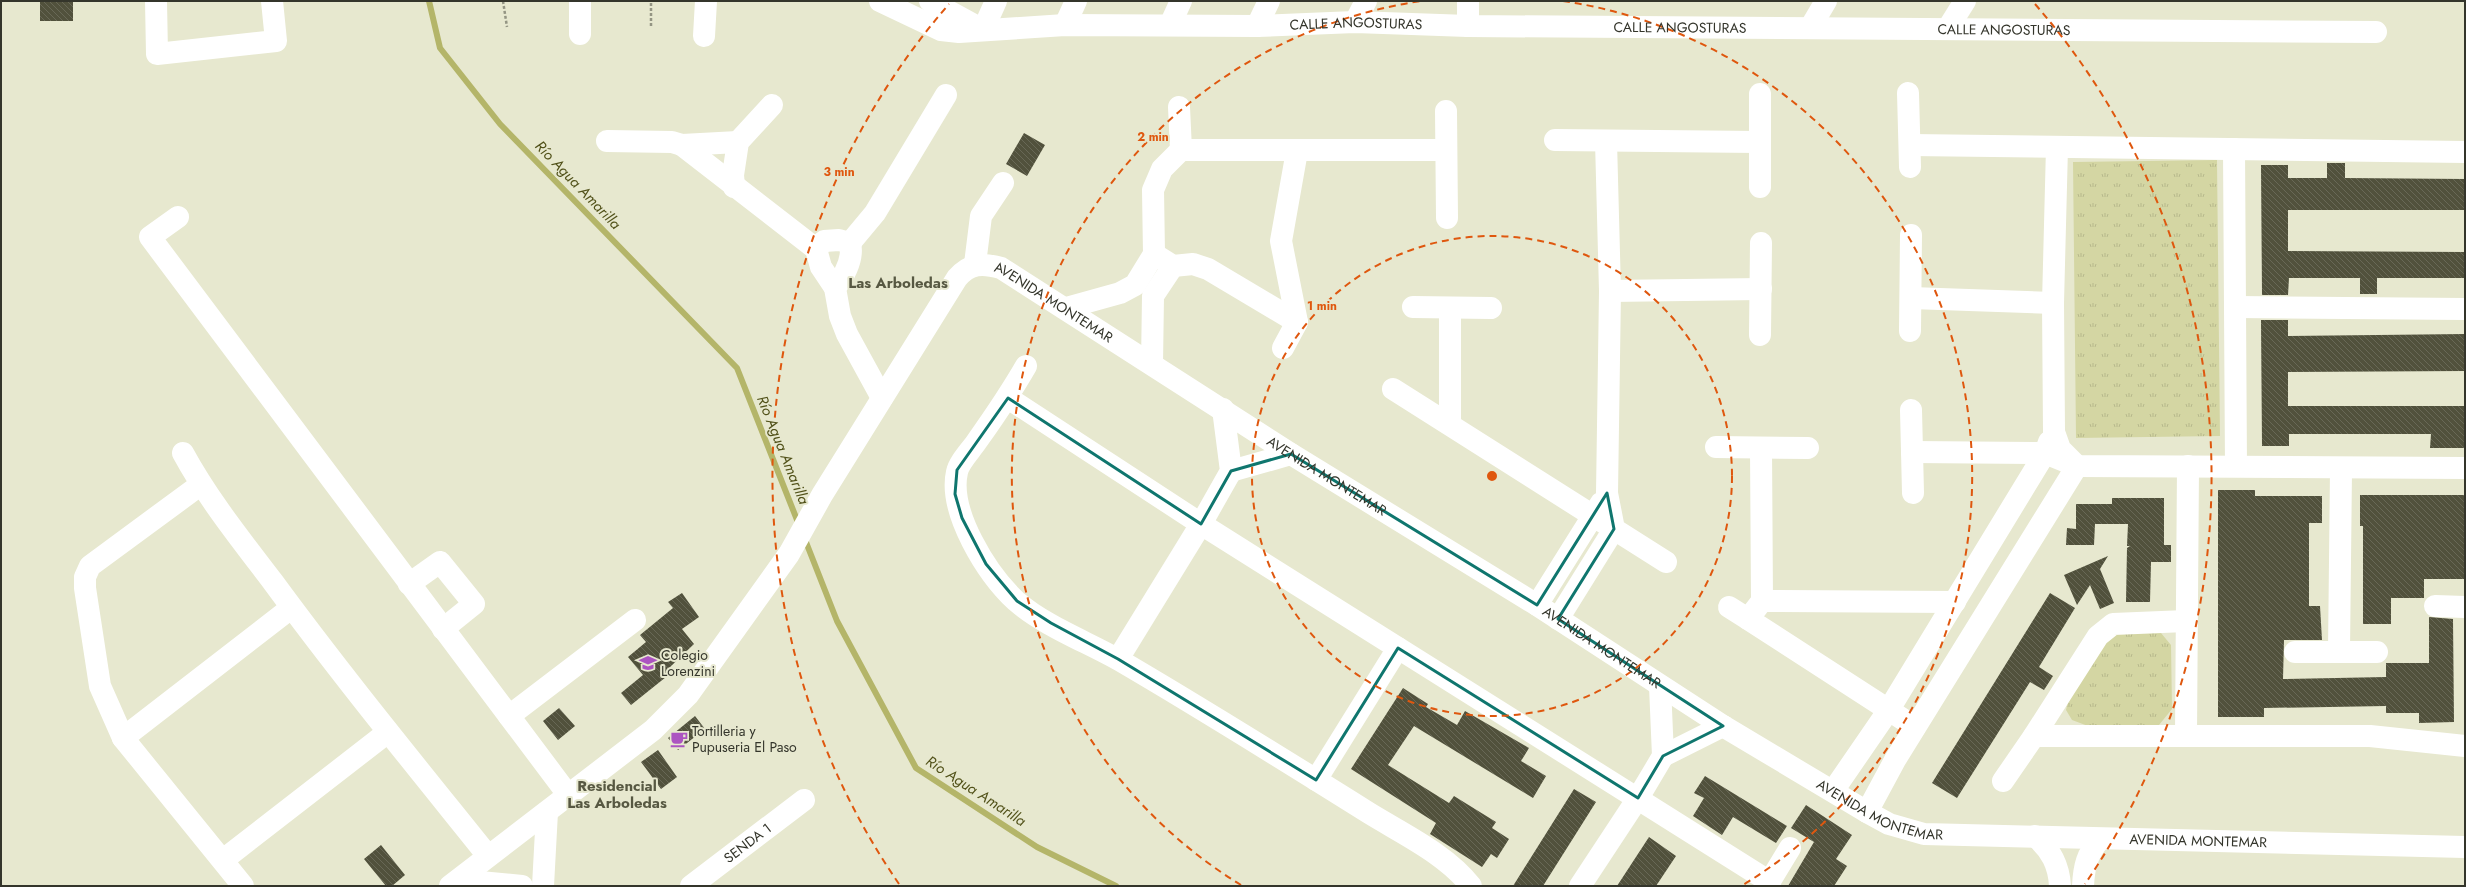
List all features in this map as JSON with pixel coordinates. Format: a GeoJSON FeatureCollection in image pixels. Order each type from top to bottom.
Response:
{"type":"FeatureCollection","features":[{"type":"Feature","properties":{"kind":"street"},"geometry":{"type":"LineString","coordinates":[[156,1],[157,54],[276,41],[272,1]]}},
{"type":"Feature","properties":{"kind":"street"},"geometry":{"type":"LineString","coordinates":[[580,1],[580,34]]}},
{"type":"Feature","properties":{"kind":"street"},"geometry":{"type":"LineString","coordinates":[[704,36],[706,1]]}},
{"type":"Feature","properties":{"kind":"street","name":"CALLE ANGOSTURAS"},"geometry":{"type":"LineString","coordinates":[[880,1],[941,30],[983,30],[1065,25],[1257,26],[1355,22],[1468,26],[2376,32]]}},
{"type":"Feature","properties":{"kind":"street"},"geometry":{"type":"LineString","coordinates":[[930,1],[983,30],[996,1]]}},
{"type":"Feature","properties":{"kind":"street"},"geometry":{"type":"LineString","coordinates":[[1065,25],[1076,1]]}},
{"type":"Feature","properties":{"kind":"street"},"geometry":{"type":"LineString","coordinates":[[1170,25],[1181,1]]}},
{"type":"Feature","properties":{"kind":"street"},"geometry":{"type":"LineString","coordinates":[[1257,26],[1269,1]]}},
{"type":"Feature","properties":{"kind":"street"},"geometry":{"type":"LineString","coordinates":[[1355,22],[1366,1]]}},
{"type":"Feature","properties":{"kind":"street"},"geometry":{"type":"LineString","coordinates":[[1468,1],[1468,26]]}},
{"type":"Feature","properties":{"kind":"street"},"geometry":{"type":"LineString","coordinates":[[1810,28],[1826,1]]}},
{"type":"Feature","properties":{"kind":"street"},"geometry":{"type":"LineString","coordinates":[[1948,28],[1965,1]]}},
{"type":"Feature","properties":{"kind":"street"},"geometry":{"type":"LineString","coordinates":[[1908,93],[1910,168]]}},
{"type":"Feature","properties":{"kind":"street"},"geometry":{"type":"LineString","coordinates":[[1760,94],[1760,187]]}},
{"type":"Feature","properties":{"kind":"street"},"geometry":{"type":"LineString","coordinates":[[835,288],[843,277],[850,258],[850,243],[874,213],[946,95]]}},
{"type":"Feature","properties":{"kind":"street"},"geometry":{"type":"LineString","coordinates":[[734,187],[733,175],[738,142],[772,105]]}},
{"type":"Feature","properties":{"kind":"street"},"geometry":{"type":"LineString","coordinates":[[1179,107],[1181,150]]}},
{"type":"Feature","properties":{"kind":"street"},"geometry":{"type":"LineString","coordinates":[[1446,111],[1447,218]]}},
{"type":"Feature","properties":{"kind":"street"},"geometry":{"type":"LineString","coordinates":[[1555,140],[1759,142]]}},
{"type":"Feature","properties":{"kind":"street"},"geometry":{"type":"LineString","coordinates":[[607,141],[672,142],[682,145],[738,142]]}},
{"type":"Feature","properties":{"kind":"street"},"geometry":{"type":"LineString","coordinates":[[1558,620],[1614,530],[1607,493],[1610,291],[1606,141]]}},
{"type":"Feature","properties":{"kind":"street"},"geometry":{"type":"LineString","coordinates":[[682,145],[734,187],[816,249],[821,267],[835,288],[840,316],[847,334],[882,398]]}},
{"type":"Feature","properties":{"kind":"street"},"geometry":{"type":"LineString","coordinates":[[1910,145],[2465,152]]}},
{"type":"Feature","properties":{"kind":"street"},"geometry":{"type":"LineString","coordinates":[[2057,147],[2053,303],[2054,432],[2060,449],[2077,466]]}},
{"type":"Feature","properties":{"kind":"street"},"geometry":{"type":"LineString","coordinates":[[2234,149],[2237,307],[2236,466]]}},
{"type":"Feature","properties":{"kind":"street"},"geometry":{"type":"LineString","coordinates":[[1066,308],[1114,294],[1135,285],[1154,254],[1153,190],[1162,169],[1181,150],[1446,150]]}},
{"type":"Feature","properties":{"kind":"street"},"geometry":{"type":"LineString","coordinates":[[1283,348],[1297,322],[1281,241],[1297,151]]}},
{"type":"Feature","properties":{"kind":"street"},"geometry":{"type":"LineString","coordinates":[[976,264],[981,216],[1003,183]]}},
{"type":"Feature","properties":{"kind":"street"},"geometry":{"type":"LineString","coordinates":[[178,217],[150,237],[569,796]]}},
{"type":"Feature","properties":{"kind":"street"},"geometry":{"type":"LineString","coordinates":[[1910,331],[1911,235]]}},
{"type":"Feature","properties":{"kind":"street"},"geometry":{"type":"LineString","coordinates":[[816,249],[824,241],[839,240],[850,243]]}},
{"type":"Feature","properties":{"kind":"street"},"geometry":{"type":"LineString","coordinates":[[1760,334],[1762,243]]}},
{"type":"Feature","properties":{"kind":"street"},"geometry":{"type":"LineString","coordinates":[[1154,254],[1173,266],[1193,264],[1208,269],[1297,322]]}},
{"type":"Feature","properties":{"kind":"street","name":"AVENIDA MONTEMAR"},"geometry":{"type":"LineString","coordinates":[[455,883],[653,730],[688,694],[789,554],[822,495],[957,278],[964,269],[976,264],[1001,268],[1066,308],[1291,454],[1538,605],[1558,620],[1660,686],[1724,726],[1889,824],[1924,834],[2465,847]]}},
{"type":"Feature","properties":{"kind":"street"},"geometry":{"type":"LineString","coordinates":[[1152,364],[1153,296],[1173,266]]}},
{"type":"Feature","properties":{"kind":"street"},"geometry":{"type":"LineString","coordinates":[[1610,291],[1761,289]]}},
{"type":"Feature","properties":{"kind":"street"},"geometry":{"type":"LineString","coordinates":[[1114,294],[1139,305],[1152,320]]}},
{"type":"Feature","properties":{"kind":"street"},"geometry":{"type":"LineString","coordinates":[[1911,298],[2053,303]]}},
{"type":"Feature","properties":{"kind":"street"},"geometry":{"type":"LineString","coordinates":[[1413,307],[1450,309],[1491,308]]}},
{"type":"Feature","properties":{"kind":"street"},"geometry":{"type":"LineString","coordinates":[[2237,307],[2465,309]]}},
{"type":"Feature","properties":{"kind":"street"},"geometry":{"type":"LineString","coordinates":[[1450,309],[1450,424]]}},
{"type":"Feature","properties":{"kind":"street"},"geometry":{"type":"LineString","coordinates":[[1026,366],[1008,398],[957,470],[955,494],[962,518],[986,564],[1017,601],[1051,624],[1118,659],[1441,858],[1464,876],[1471,886]]}},
{"type":"Feature","properties":{"kind":"street"},"geometry":{"type":"LineString","coordinates":[[1393,389],[1666,562]]}},
{"type":"Feature","properties":{"kind":"street"},"geometry":{"type":"LineString","coordinates":[[1008,398],[1201,524],[1638,798],[1768,884],[1790,848]]}},
{"type":"Feature","properties":{"kind":"street"},"geometry":{"type":"LineString","coordinates":[[1118,659],[1201,524],[1231,471],[1223,409]]}},
{"type":"Feature","properties":{"kind":"street"},"geometry":{"type":"LineString","coordinates":[[1911,410],[1913,493]]}},
{"type":"Feature","properties":{"kind":"street"},"geometry":{"type":"LineString","coordinates":[[1833,791],[1888,711],[2045,453],[2054,432]]}},
{"type":"Feature","properties":{"kind":"street"},"geometry":{"type":"LineString","coordinates":[[1716,447],[1808,448]]}},
{"type":"Feature","properties":{"kind":"street"},"geometry":{"type":"LineString","coordinates":[[1748,619],[1762,601],[1761,448]]}},
{"type":"Feature","properties":{"kind":"street"},"geometry":{"type":"LineString","coordinates":[[1912,452],[2045,453],[2077,466],[2236,466],[2341,469],[2465,468]]}},
{"type":"Feature","properties":{"kind":"street"},"geometry":{"type":"LineString","coordinates":[[183,453],[200,485],[291,608],[488,856]]}},
{"type":"Feature","properties":{"kind":"street"},"geometry":{"type":"LineString","coordinates":[[1231,471],[1291,454]]}},
{"type":"Feature","properties":{"kind":"street"},"geometry":{"type":"LineString","coordinates":[[1867,812],[1915,727],[2077,466]]}},
{"type":"Feature","properties":{"kind":"street"},"geometry":{"type":"LineString","coordinates":[[2186,735],[2188,466]]}},
{"type":"Feature","properties":{"kind":"street"},"geometry":{"type":"LineString","coordinates":[[2339,652],[2341,469]]}},
{"type":"Feature","properties":{"kind":"street"},"geometry":{"type":"LineString","coordinates":[[200,485],[90,566],[85,577],[100,686],[123,738],[244,886]]}},
{"type":"Feature","properties":{"kind":"street"},"geometry":{"type":"LineString","coordinates":[[1538,605],[1592,515],[1607,493]]}},
{"type":"Feature","properties":{"kind":"street"},"geometry":{"type":"LineString","coordinates":[[409,584],[440,562],[474,604],[443,629]]}},
{"type":"Feature","properties":{"kind":"street"},"geometry":{"type":"LineString","coordinates":[[1762,601],[1955,602]]}},
{"type":"Feature","properties":{"kind":"street"},"geometry":{"type":"LineString","coordinates":[[2435,606],[2465,607]]}},
{"type":"Feature","properties":{"kind":"street"},"geometry":{"type":"LineString","coordinates":[[1729,607],[1915,727]]}},
{"type":"Feature","properties":{"kind":"street"},"geometry":{"type":"LineString","coordinates":[[123,738],[291,608]]}},
{"type":"Feature","properties":{"kind":"street"},"geometry":{"type":"LineString","coordinates":[[509,716],[635,620]]}},
{"type":"Feature","properties":{"kind":"street"},"geometry":{"type":"LineString","coordinates":[[2003,781],[2034,736],[2098,636],[2113,624],[2186,621]]}},
{"type":"Feature","properties":{"kind":"street"},"geometry":{"type":"LineString","coordinates":[[1316,780],[1398,648]]}},
{"type":"Feature","properties":{"kind":"street"},"geometry":{"type":"LineString","coordinates":[[2295,652],[2377,652]]}},
{"type":"Feature","properties":{"kind":"street"},"geometry":{"type":"LineString","coordinates":[[1660,686],[1663,756]]}},
{"type":"Feature","properties":{"kind":"street"},"geometry":{"type":"LineString","coordinates":[[1580,886],[1638,798],[1663,756],[1724,726]]}},
{"type":"Feature","properties":{"kind":"street"},"geometry":{"type":"LineString","coordinates":[[223,860],[388,732]]}},
{"type":"Feature","properties":{"kind":"street"},"geometry":{"type":"LineString","coordinates":[[2034,736],[2370,736],[2465,746]]}},
{"type":"Feature","properties":{"kind":"street","name":"SENDA 1"},"geometry":{"type":"LineString","coordinates":[[691,886],[804,800]]}},
{"type":"Feature","properties":{"kind":"street"},"geometry":{"type":"LineString","coordinates":[[543,886],[547,812]]}},
{"type":"Feature","properties":{"kind":"street"},"geometry":{"type":"LineString","coordinates":[[2035,836],[2046,846],[2056,862],[2060,886]]}},
{"type":"Feature","properties":{"kind":"street"},"geometry":{"type":"LineString","coordinates":[[2083,886],[2084,866],[2089,853],[2100,839]]}},
{"type":"Feature","properties":{"kind":"street"},"geometry":{"type":"LineString","coordinates":[[455,883],[522,886]]}},
{"type":"Feature","properties":{"kind":"path"},"geometry":{"type":"LineString","coordinates":[[503,1],[507,27]]}},
{"type":"Feature","properties":{"kind":"path"},"geometry":{"type":"LineString","coordinates":[[651,1],[651,26]]}},
{"type":"Feature","properties":{"kind":"highlighted area"},"geometry":{"type":"Polygon","coordinates":[[[1008,398],[1201,524],[1231,471],[1291,454],[1537,605],[1607,493],[1614,529],[1558,619],[1723,726],[1663,756],[1638,798],[1398,648],[1316,780],[1118,659],[1051,623],[1017,601],[986,564],[962,518],[955,494],[957,470],[1008,398]]]}},
{"type":"Feature","properties":{"kind":"green space"},"geometry":{"type":"Polygon","coordinates":[[[2217,160],[2220,436],[2076,438],[2073,162],[2217,160]]]}},
{"type":"Feature","properties":{"kind":"green space"},"geometry":{"type":"Polygon","coordinates":[[[2116,633],[2161,633],[2171,645],[2172,709],[2159,725],[2088,726],[2072,720],[2066,710],[2069,697],[2104,640],[2116,633]]]}},
{"type":"Feature","properties":{"kind":"building"},"geometry":{"type":"Polygon","coordinates":[[[40,1],[73,1],[73,21],[40,21],[40,1]]]}},
{"type":"Feature","properties":{"kind":"building"},"geometry":{"type":"Polygon","coordinates":[[[1024,133],[1045,145],[1027,176],[1006,164],[1024,133]]]}},
{"type":"Feature","properties":{"kind":"building"},"geometry":{"type":"Polygon","coordinates":[[[2327,163],[2345,163],[2345,178],[2465,179],[2465,210],[2288,210],[2288,251],[2465,252],[2465,278],[2377,278],[2377,294],[2360,294],[2360,278],[2289,278],[2288,295],[2262,295],[2261,165],[2288,165],[2288,178],[2327,178],[2327,163]]]}},
{"type":"Feature","properties":{"kind":"building"},"geometry":{"type":"Polygon","coordinates":[[[2261,320],[2288,320],[2288,336],[2465,334],[2465,371],[2288,372],[2288,406],[2465,406],[2465,448],[2430,448],[2431,434],[2289,434],[2289,446],[2262,446],[2261,320]]]}},
{"type":"Feature","properties":{"kind":"building"},"geometry":{"type":"Polygon","coordinates":[[[2218,490],[2255,490],[2255,496],[2322,496],[2322,523],[2309,523],[2309,606],[2320,606],[2322,640],[2284,640],[2283,679],[2386,677],[2386,663],[2429,663],[2429,617],[2453,619],[2454,722],[2419,723],[2419,713],[2386,713],[2386,706],[2264,708],[2264,717],[2218,717],[2218,490]]]}},
{"type":"Feature","properties":{"kind":"building"},"geometry":{"type":"Polygon","coordinates":[[[2360,495],[2465,495],[2465,579],[2424,579],[2424,598],[2391,598],[2391,624],[2363,624],[2363,526],[2360,526],[2360,495]]]}},
{"type":"Feature","properties":{"kind":"building"},"geometry":{"type":"Polygon","coordinates":[[[2112,498],[2164,498],[2164,545],[2171,545],[2171,562],[2151,562],[2150,602],[2126,602],[2127,548],[2130,546],[2127,546],[2128,524],[2095,524],[2094,545],[2066,545],[2067,528],[2076,529],[2076,504],[2112,504],[2112,498]]]}},
{"type":"Feature","properties":{"kind":"building"},"geometry":{"type":"Polygon","coordinates":[[[2108,556],[2100,569],[2114,603],[2100,609],[2090,585],[2077,605],[2064,575],[2108,556]]]}},
{"type":"Feature","properties":{"kind":"building"},"geometry":{"type":"Polygon","coordinates":[[[682,593],[699,617],[682,629],[694,644],[668,669],[671,673],[631,705],[621,693],[643,675],[628,657],[646,642],[640,635],[673,608],[668,602],[682,593]]]}},
{"type":"Feature","properties":{"kind":"building"},"geometry":{"type":"Polygon","coordinates":[[[2050,593],[2075,608],[2039,667],[2053,676],[2044,690],[2030,682],[1957,798],[1932,783],[2050,593]]]}},
{"type":"Feature","properties":{"kind":"building"},"geometry":{"type":"Polygon","coordinates":[[[1403,688],[1428,704],[1426,707],[1457,725],[1465,711],[1529,748],[1521,761],[1546,776],[1533,798],[1414,726],[1388,765],[1449,803],[1454,796],[1496,822],[1492,828],[1509,839],[1497,858],[1491,854],[1482,867],[1430,834],[1436,823],[1351,769],[1403,688]]]}},
{"type":"Feature","properties":{"kind":"building"},"geometry":{"type":"Polygon","coordinates":[[[559,708],[575,726],[558,740],[543,721],[559,708]]]}},
{"type":"Feature","properties":{"kind":"building"},"geometry":{"type":"Polygon","coordinates":[[[695,716],[705,729],[678,750],[668,738],[695,716]]]}},
{"type":"Feature","properties":{"kind":"building"},"geometry":{"type":"Polygon","coordinates":[[[658,750],[677,777],[661,789],[641,762],[658,750]]]}},
{"type":"Feature","properties":{"kind":"building"},"geometry":{"type":"Polygon","coordinates":[[[1705,776],[1787,826],[1776,843],[1733,817],[1722,835],[1693,816],[1704,798],[1694,793],[1705,776]]]}},
{"type":"Feature","properties":{"kind":"building"},"geometry":{"type":"Polygon","coordinates":[[[1574,789],[1596,802],[1543,886],[1513,886],[1574,789]]]}},
{"type":"Feature","properties":{"kind":"building"},"geometry":{"type":"Polygon","coordinates":[[[1806,805],[1852,835],[1836,859],[1847,866],[1834,886],[1788,886],[1814,842],[1791,828],[1806,805]]]}},
{"type":"Feature","properties":{"kind":"building"},"geometry":{"type":"Polygon","coordinates":[[[1649,837],[1676,856],[1656,886],[1617,886],[1649,837]]]}},
{"type":"Feature","properties":{"kind":"building"},"geometry":{"type":"Polygon","coordinates":[[[381,845],[405,875],[392,886],[386,886],[364,859],[381,845]]]}},
{"type":"Feature","properties":{"kind":"waterway","name":"Río Agua Amarilla"},"geometry":{"type":"LineString","coordinates":[[429,1],[440,48],[500,124],[737,368],[799,525]]}},
{"type":"Feature","properties":{"kind":"waterway","name":"Río Agua Amarilla"},"geometry":{"type":"LineString","coordinates":[[804,537],[837,621],[916,768],[1037,847],[1116,886]]}},
{"type":"Feature","properties":{"kind":"place","name":"Colegio Lorenzini"},"geometry":{"type":"Point","coordinates":[648,663]}},
{"type":"Feature","properties":{"kind":"place","name":"Tortilleria y Pupuseria El Paso"},"geometry":{"type":"Point","coordinates":[679,739]}},
{"type":"Feature","properties":{"kind":"district","name":"Las Arboledas"},"geometry":{"type":"Point","coordinates":[898,283]}},
{"type":"Feature","properties":{"kind":"district","name":"Residencial Las Arboledas"},"geometry":{"type":"Point","coordinates":[617,794]}}]}
